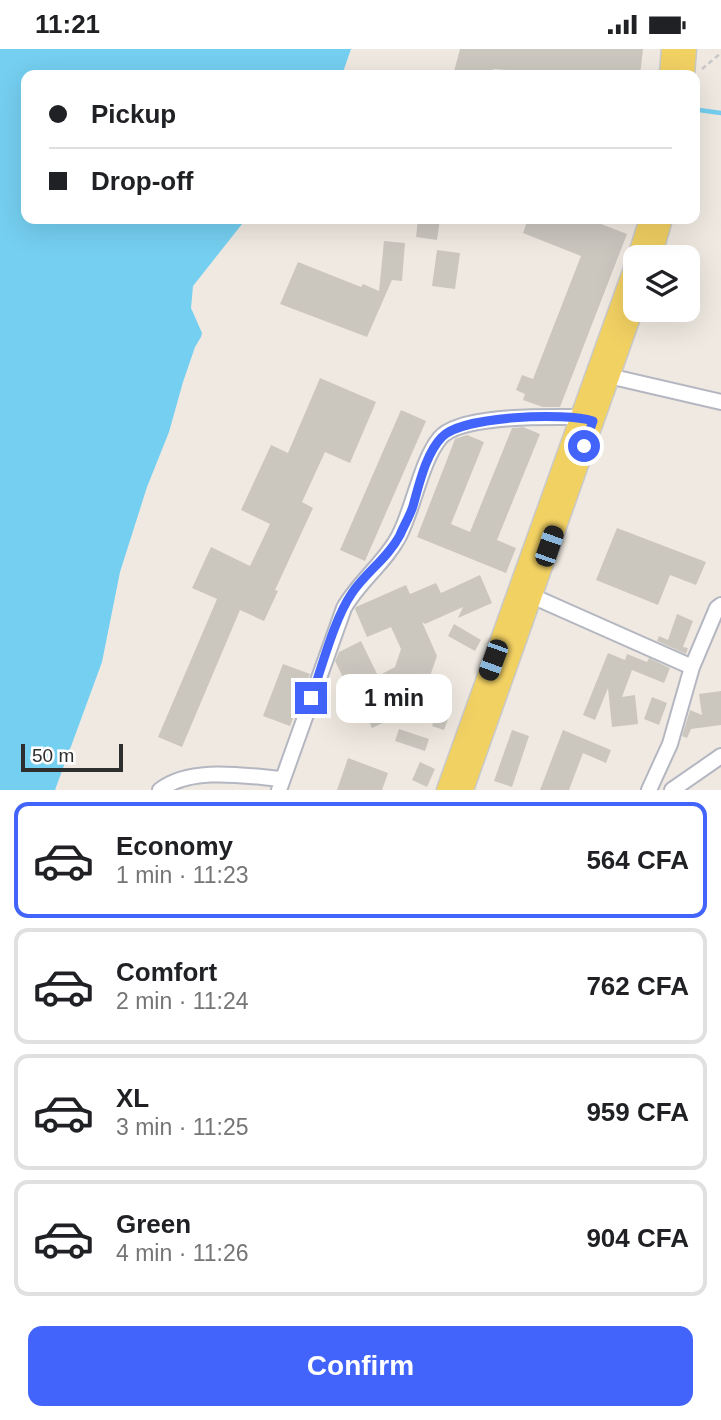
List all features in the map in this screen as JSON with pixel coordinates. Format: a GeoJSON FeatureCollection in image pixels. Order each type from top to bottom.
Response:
{"type":"FeatureCollection","features":[{"type":"Feature","properties":{"kind":"main road"},"geometry":{"type":"LineString","coordinates":[[669,70],[671,49]]}},
{"type":"Feature","properties":{"kind":"main road"},"geometry":{"type":"LineString","coordinates":[[685,70],[687,49]]}},
{"type":"Feature","properties":{"kind":"main road"},"geometry":{"type":"LineString","coordinates":[[641,245],[647,224]]}},
{"type":"Feature","properties":{"kind":"main road"},"geometry":{"type":"LineString","coordinates":[[655,245],[662,224]]}},
{"type":"Feature","properties":{"kind":"main road"},"geometry":{"type":"LineString","coordinates":[[446,790],[518,611],[602,375],[623,304]]}},
{"type":"Feature","properties":{"kind":"main road"},"geometry":{"type":"LineString","coordinates":[[602,375],[627,322]]}},
{"type":"Feature","properties":{"kind":"main road"},"geometry":{"type":"LineString","coordinates":[[464,790],[518,611],[532,596],[586,419]]}},
{"type":"Feature","properties":{"kind":"street"},"geometry":{"type":"LineString","coordinates":[[602,375],[721,402]]}},
{"type":"Feature","properties":{"kind":"street"},"geometry":{"type":"LineString","coordinates":[[160,790],[185,778],[217,775],[280,785],[344,607],[353,592],[397,539],[412,509],[422,474],[440,438],[452,429],[467,424],[516,418],[586,419]]}},
{"type":"Feature","properties":{"kind":"street"},"geometry":{"type":"LineString","coordinates":[[532,596],[692,667]]}},
{"type":"Feature","properties":{"kind":"street"},"geometry":{"type":"LineString","coordinates":[[649,790],[670,744],[692,667],[717,608],[721,605]]}},
{"type":"Feature","properties":{"kind":"street"},"geometry":{"type":"LineString","coordinates":[[672,790],[721,756]]}},
{"type":"Feature","properties":{"kind":"path"},"geometry":{"type":"LineString","coordinates":[[700,70],[721,53]]}},
{"type":"Feature","properties":{"kind":"water"},"geometry":{"type":"Polygon","coordinates":[[[0,49],[351,49],[344,70],[21,70],[21,224],[242,224],[193,286],[191,308],[202,333],[201,337],[195,347],[169,432],[147,487],[120,572],[102,662],[55,790],[0,790],[0,49]]]}},
{"type":"Feature","properties":{"kind":"building"},"geometry":{"type":"Polygon","coordinates":[[[460,49],[643,49],[641,70],[454,70],[460,49]]]}},
{"type":"Feature","properties":{"kind":"building"},"geometry":{"type":"Polygon","coordinates":[[[417,224],[439,224],[437,240],[416,237],[417,224]]]}},
{"type":"Feature","properties":{"kind":"building"},"geometry":{"type":"Polygon","coordinates":[[[526,224],[601,224],[627,234],[560,407],[543,407],[523,400],[525,394],[516,390],[522,375],[533,379],[581,256],[523,233],[526,224]]]}},
{"type":"Feature","properties":{"kind":"building"},"geometry":{"type":"Polygon","coordinates":[[[384,241],[405,243],[402,281],[392,280],[367,337],[280,304],[298,262],[361,287],[363,284],[379,291],[384,241]]]}},
{"type":"Feature","properties":{"kind":"building"},"geometry":{"type":"Polygon","coordinates":[[[437,250],[460,253],[455,289],[432,286],[437,250]]]}},
{"type":"Feature","properties":{"kind":"building"},"geometry":{"type":"Polygon","coordinates":[[[320,378],[376,402],[350,463],[325,452],[302,502],[313,508],[275,590],[278,591],[264,621],[240,610],[182,747],[158,737],[217,599],[192,588],[211,547],[250,566],[270,524],[241,510],[271,445],[288,453],[320,378]]]}},
{"type":"Feature","properties":{"kind":"building"},"geometry":{"type":"Polygon","coordinates":[[[401,410],[426,421],[365,561],[340,550],[401,410]]]}},
{"type":"Feature","properties":{"kind":"building"},"geometry":{"type":"Polygon","coordinates":[[[523,427],[540,434],[497,540],[516,548],[506,573],[417,537],[455,439],[467,435],[484,442],[451,524],[470,532],[512,428],[523,427]]]}},
{"type":"Feature","properties":{"kind":"building"},"geometry":{"type":"Polygon","coordinates":[[[617,528],[706,562],[696,585],[670,575],[658,605],[596,580],[617,528]]]}},
{"type":"Feature","properties":{"kind":"building"},"geometry":{"type":"Polygon","coordinates":[[[480,575],[492,603],[458,618],[463,607],[425,624],[422,622],[437,656],[428,682],[403,694],[410,710],[372,728],[365,713],[361,714],[335,661],[339,652],[361,641],[378,676],[395,667],[401,649],[391,627],[367,637],[356,607],[406,585],[410,594],[436,583],[441,593],[480,575]]]}},
{"type":"Feature","properties":{"kind":"building"},"geometry":{"type":"Polygon","coordinates":[[[677,614],[693,621],[683,647],[688,648],[686,654],[657,641],[659,636],[668,640],[677,614]]]}},
{"type":"Feature","properties":{"kind":"building"},"geometry":{"type":"Polygon","coordinates":[[[454,624],[481,640],[475,651],[448,636],[454,624]]]}},
{"type":"Feature","properties":{"kind":"building"},"geometry":{"type":"Polygon","coordinates":[[[608,653],[625,660],[627,654],[647,662],[649,658],[670,668],[664,683],[632,670],[622,697],[635,695],[638,724],[612,727],[608,688],[595,720],[583,715],[608,653]]]}},
{"type":"Feature","properties":{"kind":"building"},"geometry":{"type":"Polygon","coordinates":[[[283,664],[310,674],[290,726],[263,716],[283,664]]]}},
{"type":"Feature","properties":{"kind":"building"},"geometry":{"type":"Polygon","coordinates":[[[721,691],[721,725],[691,729],[687,738],[682,736],[690,710],[702,715],[699,694],[721,691]]]}},
{"type":"Feature","properties":{"kind":"building"},"geometry":{"type":"Polygon","coordinates":[[[652,697],[667,703],[659,725],[644,719],[652,697]]]}},
{"type":"Feature","properties":{"kind":"building"},"geometry":{"type":"Polygon","coordinates":[[[439,707],[451,711],[444,730],[432,726],[439,707]]]}},
{"type":"Feature","properties":{"kind":"building"},"geometry":{"type":"Polygon","coordinates":[[[399,729],[429,739],[425,751],[395,741],[399,729]]]}},
{"type":"Feature","properties":{"kind":"building"},"geometry":{"type":"Polygon","coordinates":[[[512,730],[529,736],[512,787],[494,781],[512,730]]]}},
{"type":"Feature","properties":{"kind":"building"},"geometry":{"type":"Polygon","coordinates":[[[563,730],[611,750],[606,763],[583,753],[569,790],[540,790],[563,730]]]}},
{"type":"Feature","properties":{"kind":"building"},"geometry":{"type":"Polygon","coordinates":[[[348,758],[388,773],[382,790],[337,790],[348,758]]]}},
{"type":"Feature","properties":{"kind":"building"},"geometry":{"type":"Polygon","coordinates":[[[420,762],[435,769],[427,787],[412,780],[420,762]]]}},
{"type":"Feature","properties":{"kind":"waterway"},"geometry":{"type":"LineString","coordinates":[[700,110],[721,113]]}},
{"type":"Feature","properties":{"kind":"route"},"geometry":{"type":"LineString","coordinates":[[311,698],[344,607],[353,592],[397,539],[412,509],[422,474],[440,438],[452,429],[467,424],[516,418],[580,417],[593,421],[584,446]]}}]}
